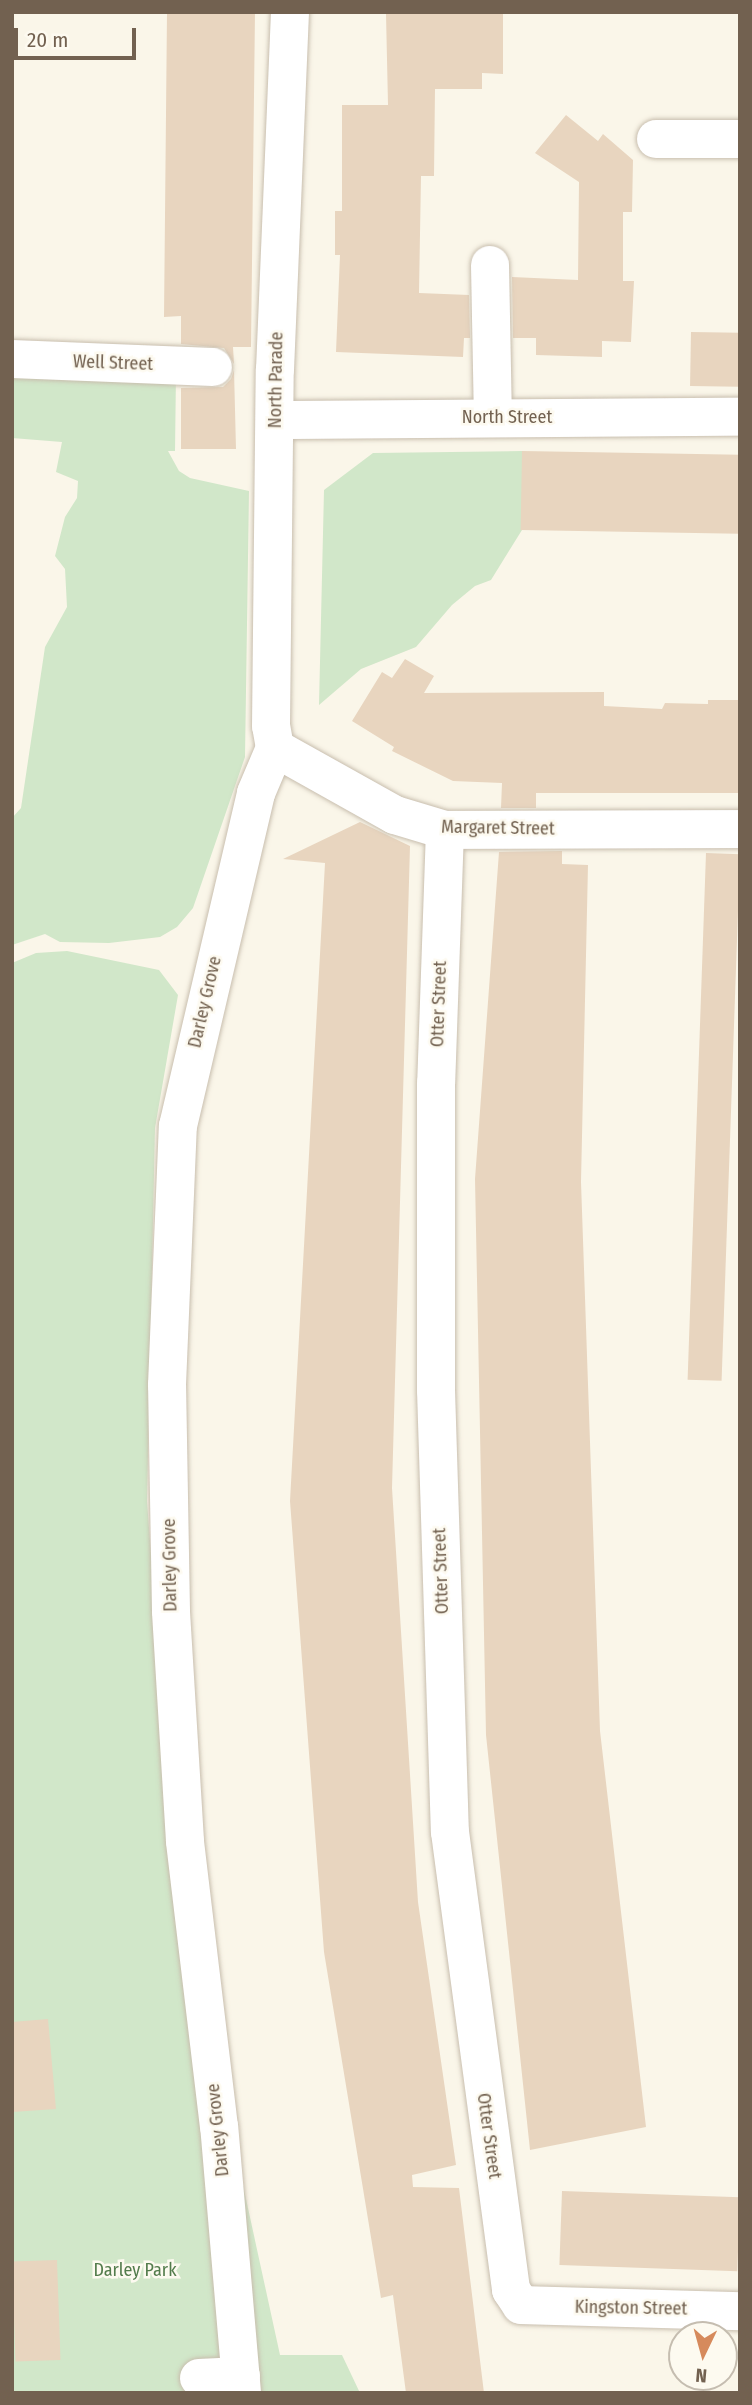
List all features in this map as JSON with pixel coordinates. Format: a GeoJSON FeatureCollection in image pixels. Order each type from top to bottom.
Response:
{"type":"FeatureCollection","features":[{"type":"Feature","properties":{"kind":"street","name":"North Parade"},"geometry":{"type":"LineString","coordinates":[[275,748],[271,726],[271,632],[275,370],[290,12]]}},
{"type":"Feature","properties":{"kind":"street"},"geometry":{"type":"LineString","coordinates":[[656,139],[740,139]]}},
{"type":"Feature","properties":{"kind":"street"},"geometry":{"type":"LineString","coordinates":[[490,265],[493,417]]}},
{"type":"Feature","properties":{"kind":"street","name":"Well Street"},"geometry":{"type":"LineString","coordinates":[[12,359],[213,366]]}},
{"type":"Feature","properties":{"kind":"street","name":"North Street"},"geometry":{"type":"LineString","coordinates":[[275,420],[740,417]]}},
{"type":"Feature","properties":{"kind":"street","name":"Margaret Street"},"geometry":{"type":"LineString","coordinates":[[275,748],[395,815],[445,830],[740,829]]}},
{"type":"Feature","properties":{"kind":"street","name":"Darley Grove"},"geometry":{"type":"LineString","coordinates":[[241,2384],[219,2127],[185,1841],[171,1611],[167,1385],[178,1126],[256,793],[275,748]]}},
{"type":"Feature","properties":{"kind":"street","name":"Otter Street"},"geometry":{"type":"LineString","coordinates":[[445,830],[436,1083],[436,1390],[450,1832],[510,2290],[521,2305]]}},
{"type":"Feature","properties":{"kind":"street","name":"Kingston Street"},"geometry":{"type":"LineString","coordinates":[[521,2305],[740,2311]]}},
{"type":"Feature","properties":{"kind":"street"},"geometry":{"type":"LineString","coordinates":[[199,2378],[241,2384]]}},
{"type":"Feature","properties":{"kind":"green space"},"geometry":{"type":"Polygon","coordinates":[[[12,368],[176,374],[175,451],[168,451],[179,471],[190,478],[249,491],[245,757],[193,908],[177,927],[160,937],[109,943],[60,942],[45,934],[12,945],[12,818],[21,808],[45,647],[67,607],[65,569],[55,556],[65,517],[77,498],[78,481],[56,472],[62,442],[12,438],[12,368]]]}},
{"type":"Feature","properties":{"kind":"green space"},"geometry":{"type":"Polygon","coordinates":[[[522,451],[522,530],[491,580],[475,586],[452,605],[416,647],[361,669],[319,705],[324,490],[373,453],[522,451]]]}},
{"type":"Feature","properties":{"kind":"green space","name":"Darley Park"},"geometry":{"type":"Polygon","coordinates":[[[67,951],[159,970],[178,995],[155,1128],[147,1501],[175,1873],[280,2355],[342,2355],[360,2393],[12,2393],[12,963],[36,953],[67,951]]]}},
{"type":"Feature","properties":{"kind":"building"},"geometry":{"type":"Polygon","coordinates":[[[167,12],[255,12],[251,347],[233,347],[234,364],[224,348],[181,344],[181,316],[164,317],[167,12]]]}},
{"type":"Feature","properties":{"kind":"building"},"geometry":{"type":"Polygon","coordinates":[[[503,13],[503,74],[482,73],[482,89],[435,89],[434,176],[421,176],[419,293],[469,295],[470,338],[464,338],[463,357],[336,352],[340,255],[335,255],[335,211],[342,211],[342,105],[388,105],[386,14],[503,13]]]}},
{"type":"Feature","properties":{"kind":"building"},"geometry":{"type":"Polygon","coordinates":[[[566,115],[598,141],[603,134],[633,160],[632,212],[623,212],[623,281],[634,281],[631,342],[602,341],[602,357],[536,355],[536,338],[513,338],[512,277],[578,280],[579,182],[535,153],[566,115]]]}},
{"type":"Feature","properties":{"kind":"building"},"geometry":{"type":"Polygon","coordinates":[[[691,332],[740,333],[739,387],[690,386],[691,332]]]}},
{"type":"Feature","properties":{"kind":"building"},"geometry":{"type":"Polygon","coordinates":[[[234,370],[236,449],[181,449],[181,388],[223,387],[231,379],[234,370]]]}},
{"type":"Feature","properties":{"kind":"building"},"geometry":{"type":"Polygon","coordinates":[[[522,451],[740,455],[739,534],[521,530],[522,451]]]}},
{"type":"Feature","properties":{"kind":"building"},"geometry":{"type":"Polygon","coordinates":[[[405,659],[434,676],[424,693],[604,692],[604,706],[662,709],[665,703],[708,704],[708,700],[740,700],[740,793],[536,793],[536,808],[501,808],[502,783],[453,781],[392,751],[394,747],[352,721],[382,672],[392,678],[405,659]]]}},
{"type":"Feature","properties":{"kind":"building"},"geometry":{"type":"Polygon","coordinates":[[[360,822],[410,846],[392,1488],[418,1902],[456,2165],[412,2175],[413,2187],[459,2188],[484,2393],[406,2393],[393,2295],[381,2298],[324,1952],[290,1501],[325,863],[283,859],[360,822]]]}},
{"type":"Feature","properties":{"kind":"building"},"geometry":{"type":"Polygon","coordinates":[[[562,851],[562,864],[588,865],[581,1182],[600,1731],[646,2127],[530,2150],[486,1735],[475,1179],[499,852],[562,851]]]}},
{"type":"Feature","properties":{"kind":"building"},"geometry":{"type":"Polygon","coordinates":[[[706,853],[740,854],[722,1381],[688,1380],[706,853]]]}},
{"type":"Feature","properties":{"kind":"building"},"geometry":{"type":"Polygon","coordinates":[[[48,2019],[56,2109],[12,2112],[12,2022],[48,2019]]]}},
{"type":"Feature","properties":{"kind":"building"},"geometry":{"type":"Polygon","coordinates":[[[562,2191],[740,2197],[737,2271],[559,2265],[562,2191]]]}},
{"type":"Feature","properties":{"kind":"building"},"geometry":{"type":"Polygon","coordinates":[[[57,2260],[60,2360],[16,2362],[12,2262],[57,2260]]]}}]}
